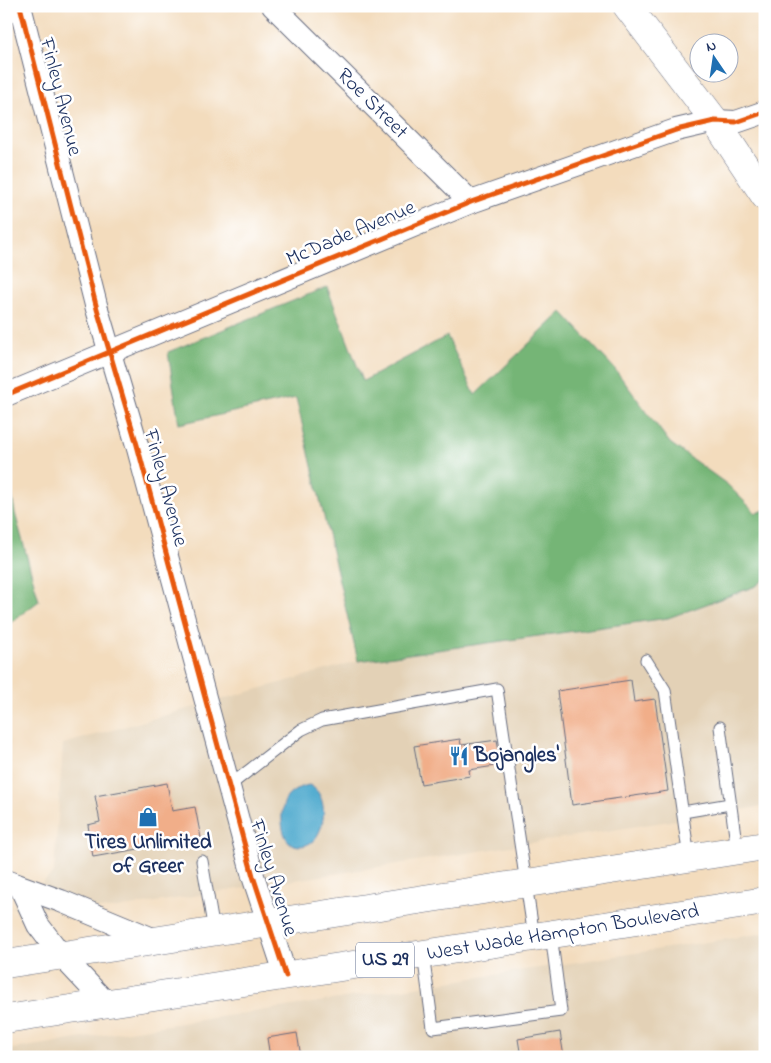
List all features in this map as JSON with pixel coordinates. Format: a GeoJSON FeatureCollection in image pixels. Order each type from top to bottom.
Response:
{"type":"FeatureCollection","features":[{"type":"Feature","properties":{"kind":"main road"},"geometry":{"type":"LineString","coordinates":[[627,6],[715,122],[765,196]]}},
{"type":"Feature","properties":{"kind":"main road"},"geometry":{"type":"LineString","coordinates":[[6,964],[765,846]]}},
{"type":"Feature","properties":{"kind":"main road","name":"West Wade Hampton Boulevard"},"geometry":{"type":"LineString","coordinates":[[6,1019],[765,901]]}},
{"type":"Feature","properties":{"kind":"street","name":"Finley Avenue"},"geometry":{"type":"LineString","coordinates":[[20,6],[110,352],[229,786],[268,923],[286,976]]}},
{"type":"Feature","properties":{"kind":"street","name":"Roe Street"},"geometry":{"type":"LineString","coordinates":[[273,6],[471,202]]}},
{"type":"Feature","properties":{"kind":"street","name":"McDade Avenue"},"geometry":{"type":"LineString","coordinates":[[6,395],[471,202],[676,130],[715,122],[736,122],[765,112]]}},
{"type":"Feature","properties":{"kind":"street"},"geometry":{"type":"LineString","coordinates":[[14,884],[62,901],[155,940]]}},
{"type":"Feature","properties":{"kind":"street"},"geometry":{"type":"LineString","coordinates":[[14,884],[38,925],[61,955],[107,1004]]}},
{"type":"Feature","properties":{"kind":"lane"},"geometry":{"type":"LineString","coordinates":[[646,660],[666,690],[689,858]]}},
{"type":"Feature","properties":{"kind":"lane"},"geometry":{"type":"LineString","coordinates":[[229,786],[301,730],[322,720],[497,688],[526,883],[561,1011],[433,1028],[423,954]]}},
{"type":"Feature","properties":{"kind":"lane"},"geometry":{"type":"LineString","coordinates":[[720,727],[737,850]]}},
{"type":"Feature","properties":{"kind":"lane"},"geometry":{"type":"LineString","coordinates":[[683,812],[730,804]]}},
{"type":"Feature","properties":{"kind":"lane"},"geometry":{"type":"LineString","coordinates":[[202,861],[214,931]]}},
{"type":"Feature","properties":{"kind":"shaded area"},"geometry":{"type":"Polygon","coordinates":[[[765,579],[765,806],[112,909],[11,908],[54,873],[63,744],[358,661],[756,586],[765,579]]]}},
{"type":"Feature","properties":{"kind":"shaded area"},"geometry":{"type":"Polygon","coordinates":[[[765,933],[765,1057],[6,1057],[6,1050],[765,933]]]}},
{"type":"Feature","properties":{"kind":"green space"},"geometry":{"type":"Polygon","coordinates":[[[327,287],[363,381],[447,336],[475,395],[562,312],[614,368],[670,443],[728,485],[756,513],[765,510],[765,579],[756,586],[668,618],[358,661],[296,398],[179,424],[168,352],[327,287]]]}},
{"type":"Feature","properties":{"kind":"green space"},"geometry":{"type":"Polygon","coordinates":[[[6,460],[15,513],[39,601],[6,626],[6,460]]]}},
{"type":"Feature","properties":{"kind":"water"},"geometry":{"type":"Polygon","coordinates":[[[309,785],[317,791],[322,800],[322,822],[319,833],[313,841],[305,845],[294,845],[289,842],[283,830],[283,807],[285,800],[290,794],[309,785]]]}},
{"type":"Feature","properties":{"kind":"building"},"geometry":{"type":"Polygon","coordinates":[[[631,680],[634,702],[655,699],[668,791],[572,805],[557,691],[631,680]]]}},
{"type":"Feature","properties":{"kind":"building","name":"Bojangles'"},"geometry":{"type":"Polygon","coordinates":[[[460,739],[461,745],[497,740],[501,765],[469,770],[470,776],[421,784],[414,746],[460,739]]]}},
{"type":"Feature","properties":{"kind":"building","name":"Tires Unlimited of Greer"},"geometry":{"type":"Polygon","coordinates":[[[167,783],[172,811],[195,807],[201,838],[93,857],[88,825],[100,822],[95,796],[167,783]]]}},
{"type":"Feature","properties":{"kind":"building"},"geometry":{"type":"Polygon","coordinates":[[[560,1032],[564,1057],[521,1057],[518,1039],[560,1032]]]}},
{"type":"Feature","properties":{"kind":"building"},"geometry":{"type":"Polygon","coordinates":[[[297,1033],[301,1057],[270,1057],[267,1038],[297,1033]]]}},
{"type":"Feature","properties":{"kind":"cycle path"},"geometry":{"type":"LineString","coordinates":[[20,6],[97,309],[137,445],[253,876],[286,976]]}},
{"type":"Feature","properties":{"kind":"cycle path"},"geometry":{"type":"LineString","coordinates":[[6,395],[471,202],[676,130],[715,121],[736,122],[765,112]]}},
{"type":"Feature","properties":{"kind":"place","name":"Bojangles'"},"geometry":{"type":"Point","coordinates":[459,756]}},
{"type":"Feature","properties":{"kind":"place","name":"Tires Unlimited of Greer"},"geometry":{"type":"Point","coordinates":[148,817]}}]}
